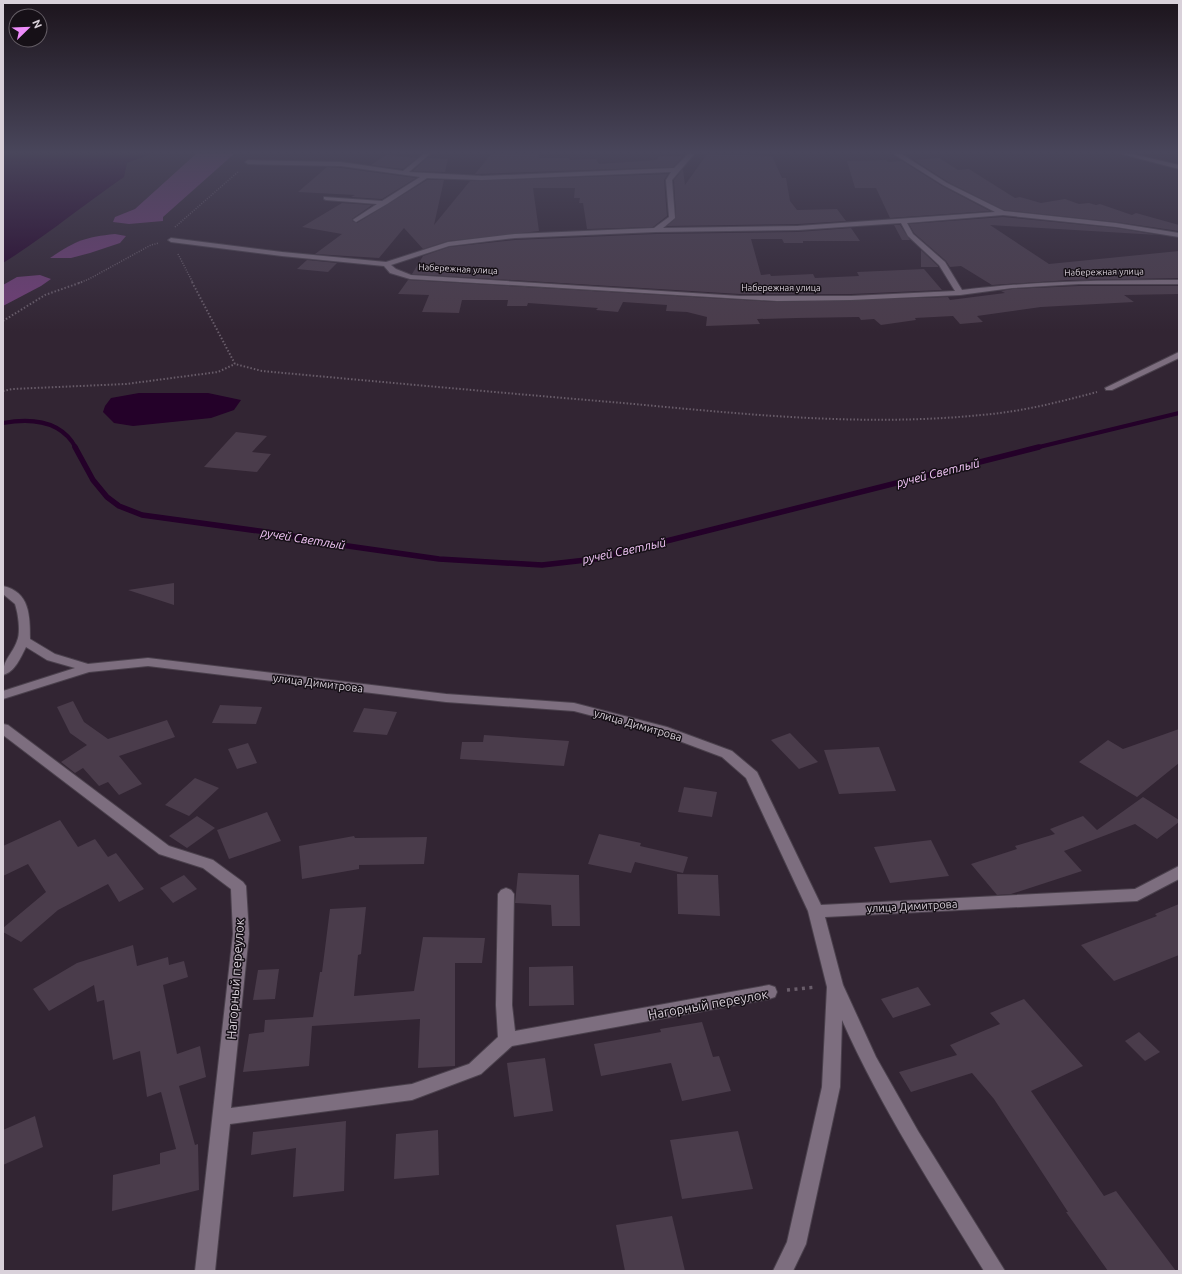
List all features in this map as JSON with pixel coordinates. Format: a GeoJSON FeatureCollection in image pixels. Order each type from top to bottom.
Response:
{"type":"FeatureCollection","features":[{"type":"Feature","properties":{"kind":"street"},"geometry":{"type":"LineString","coordinates":[[356,220],[369,212]]}},
{"type":"Feature","properties":{"kind":"street"},"geometry":{"type":"LineString","coordinates":[[672,212],[672,218],[675,222],[697,229]]}},
{"type":"Feature","properties":{"kind":"street"},"geometry":{"type":"LineString","coordinates":[[171,240],[282,254],[386,264],[431,249],[462,241],[535,234],[697,229],[798,228],[903,222],[1002,213],[1116,225],[1179,235]]}},
{"type":"Feature","properties":{"kind":"street"},"geometry":{"type":"LineString","coordinates":[[656,230],[672,218]]}},
{"type":"Feature","properties":{"kind":"street"},"geometry":{"type":"LineString","coordinates":[[903,222],[910,235],[942,264],[960,293]]}},
{"type":"Feature","properties":{"kind":"street","name":"Набережная улица"},"geometry":{"type":"LineString","coordinates":[[386,264],[393,271],[410,277],[579,286],[740,298],[851,298],[960,293],[1012,286],[1079,282],[1179,282]]}},
{"type":"Feature","properties":{"kind":"street"},"geometry":{"type":"LineString","coordinates":[[1109,388],[1179,355]]}},
{"type":"Feature","properties":{"kind":"street"},"geometry":{"type":"LineString","coordinates":[[3,589],[13,594],[23,605],[24,640],[11,662],[3,672]]}},
{"type":"Feature","properties":{"kind":"street"},"geometry":{"type":"LineString","coordinates":[[24,640],[51,657],[88,668]]}},
{"type":"Feature","properties":{"kind":"street","name":"улица Димитрова"},"geometry":{"type":"LineString","coordinates":[[3,695],[88,668],[148,662],[446,698],[574,707],[662,730],[726,754],[752,775],[816,911],[1137,895],[1179,872]]}},
{"type":"Feature","properties":{"kind":"street","name":"Нагорный переулок"},"geometry":{"type":"LineString","coordinates":[[3,728],[164,850],[208,864],[238,886],[241,934],[205,1271]]}},
{"type":"Feature","properties":{"kind":"street"},"geometry":{"type":"LineString","coordinates":[[222,1117],[412,1092],[475,1069],[507,1040],[504,1005],[506,894]]}},
{"type":"Feature","properties":{"kind":"street"},"geometry":{"type":"LineString","coordinates":[[816,911],[836,985],[870,1061],[912,1137],[995,1271]]}},
{"type":"Feature","properties":{"kind":"street"},"geometry":{"type":"LineString","coordinates":[[783,1271],[796,1244],[830,1087],[836,985]]}},
{"type":"Feature","properties":{"kind":"street","name":"Нагорный переулок"},"geometry":{"type":"LineString","coordinates":[[507,1040],[769,992]]}},
{"type":"Feature","properties":{"kind":"path"},"geometry":{"type":"LineString","coordinates":[[192,212],[168,234],[235,364]]}},
{"type":"Feature","properties":{"kind":"path"},"geometry":{"type":"LineString","coordinates":[[3,321],[44,295],[89,279],[151,245],[171,240]]}},
{"type":"Feature","properties":{"kind":"path"},"geometry":{"type":"LineString","coordinates":[[3,391],[12,389],[126,384],[218,372],[235,364],[262,371],[790,418],[903,420],[1000,413],[1066,402],[1109,388]]}},
{"type":"Feature","properties":{"kind":"path","name":"Нагорный переулок"},"geometry":{"type":"LineString","coordinates":[[769,992],[836,985]]}},
{"type":"Feature","properties":{"kind":"shaded area"},"geometry":{"type":"Polygon","coordinates":[[[3,212],[76,212],[34,243],[3,263],[3,212]]]}},
{"type":"Feature","properties":{"kind":"shaded area"},"geometry":{"type":"Polygon","coordinates":[[[126,212],[168,212],[163,217],[163,221],[129,224],[113,222],[115,217],[126,212]]]}},
{"type":"Feature","properties":{"kind":"shaded area"},"geometry":{"type":"Polygon","coordinates":[[[115,234],[126,236],[120,243],[90,253],[71,258],[50,258],[66,248],[88,238],[115,234]]]}},
{"type":"Feature","properties":{"kind":"shaded area"},"geometry":{"type":"Polygon","coordinates":[[[40,275],[51,279],[3,306],[3,285],[17,277],[40,275]]]}},
{"type":"Feature","properties":{"kind":"shaded area"},"geometry":{"type":"Polygon","coordinates":[[[139,393],[208,393],[241,400],[234,410],[211,418],[133,426],[114,423],[103,412],[105,406],[111,398],[139,393]]]}},
{"type":"Feature","properties":{"kind":"building"},"geometry":{"type":"Polygon","coordinates":[[[326,212],[361,212],[352,219],[352,221],[357,223],[374,212],[437,212],[434,225],[444,212],[536,212],[539,231],[448,241],[423,249],[404,228],[379,258],[315,254],[342,234],[302,227],[326,212]]]}},
{"type":"Feature","properties":{"kind":"building"},"geometry":{"type":"Polygon","coordinates":[[[584,212],[667,212],[667,216],[653,227],[587,229],[584,212]]]}},
{"type":"Feature","properties":{"kind":"building"},"geometry":{"type":"Polygon","coordinates":[[[676,212],[840,212],[846,221],[798,224],[667,226],[676,218],[676,212]]]}},
{"type":"Feature","properties":{"kind":"building"},"geometry":{"type":"Polygon","coordinates":[[[887,212],[969,212],[890,218],[887,212]]]}},
{"type":"Feature","properties":{"kind":"building"},"geometry":{"type":"Polygon","coordinates":[[[1027,212],[1125,212],[1132,215],[1136,213],[1179,225],[1179,231],[1116,222],[1027,212]]]}},
{"type":"Feature","properties":{"kind":"building"},"geometry":{"type":"Polygon","coordinates":[[[1003,217],[1116,228],[1158,235],[990,225],[1049,264],[1179,251],[1179,278],[1070,280],[992,285],[961,266],[950,267],[946,261],[914,233],[909,224],[1003,217]]]}},
{"type":"Feature","properties":{"kind":"building"},"geometry":{"type":"Polygon","coordinates":[[[894,225],[900,225],[910,240],[902,240],[894,225]]]}},
{"type":"Feature","properties":{"kind":"building"},"geometry":{"type":"Polygon","coordinates":[[[851,228],[860,241],[803,241],[803,243],[784,243],[782,239],[751,239],[761,275],[813,274],[815,278],[859,276],[857,272],[924,269],[942,290],[851,294],[740,294],[412,274],[423,256],[449,247],[515,240],[656,234],[798,232],[851,228]]]}},
{"type":"Feature","properties":{"kind":"building"},"geometry":{"type":"Polygon","coordinates":[[[921,250],[938,266],[938,267],[921,267],[921,250]]]}},
{"type":"Feature","properties":{"kind":"building"},"geometry":{"type":"Polygon","coordinates":[[[307,260],[337,263],[328,272],[297,269],[307,260]]]}},
{"type":"Feature","properties":{"kind":"building"},"geometry":{"type":"Polygon","coordinates":[[[408,280],[777,302],[948,297],[950,300],[1005,293],[1001,291],[1012,289],[1079,286],[1179,286],[1179,294],[1124,295],[1134,302],[1041,307],[977,316],[983,322],[960,324],[953,316],[915,318],[916,320],[881,325],[874,319],[861,320],[859,317],[757,319],[760,324],[706,326],[707,317],[687,312],[666,311],[667,305],[623,302],[618,312],[596,310],[598,308],[528,303],[527,306],[507,306],[508,300],[462,300],[459,313],[422,312],[429,295],[398,294],[408,280]]]}},
{"type":"Feature","properties":{"kind":"building"},"geometry":{"type":"Polygon","coordinates":[[[236,432],[267,436],[252,452],[271,454],[257,472],[204,467],[236,432]]]}},
{"type":"Feature","properties":{"kind":"building"},"geometry":{"type":"Polygon","coordinates":[[[174,583],[174,605],[128,590],[174,583]]]}},
{"type":"Feature","properties":{"kind":"building"},"geometry":{"type":"Polygon","coordinates":[[[73,701],[84,722],[108,739],[167,720],[175,737],[119,756],[142,784],[119,795],[108,782],[99,786],[83,768],[75,773],[61,762],[87,745],[70,733],[57,707],[73,701]]]}},
{"type":"Feature","properties":{"kind":"building"},"geometry":{"type":"Polygon","coordinates":[[[220,705],[262,707],[256,724],[212,723],[220,705]]]}},
{"type":"Feature","properties":{"kind":"building"},"geometry":{"type":"Polygon","coordinates":[[[364,708],[397,712],[387,735],[353,732],[364,708]]]}},
{"type":"Feature","properties":{"kind":"building"},"geometry":{"type":"Polygon","coordinates":[[[1179,729],[1179,763],[1137,797],[1079,762],[1108,740],[1123,749],[1179,729]]]}},
{"type":"Feature","properties":{"kind":"building"},"geometry":{"type":"Polygon","coordinates":[[[790,733],[818,762],[799,769],[771,740],[790,733]]]}},
{"type":"Feature","properties":{"kind":"building"},"geometry":{"type":"Polygon","coordinates":[[[484,735],[569,741],[564,766],[460,759],[462,742],[483,742],[484,735]]]}},
{"type":"Feature","properties":{"kind":"building"},"geometry":{"type":"Polygon","coordinates":[[[248,743],[257,763],[237,769],[228,749],[248,743]]]}},
{"type":"Feature","properties":{"kind":"building"},"geometry":{"type":"Polygon","coordinates":[[[879,747],[896,791],[839,794],[824,750],[879,747]]]}},
{"type":"Feature","properties":{"kind":"building"},"geometry":{"type":"Polygon","coordinates":[[[195,778],[219,788],[189,816],[165,805],[195,778]]]}},
{"type":"Feature","properties":{"kind":"building"},"geometry":{"type":"Polygon","coordinates":[[[684,787],[717,792],[712,817],[678,812],[684,787]]]}},
{"type":"Feature","properties":{"kind":"building"},"geometry":{"type":"Polygon","coordinates":[[[1143,797],[1179,820],[1179,822],[1157,839],[1135,824],[1064,851],[1082,871],[1011,894],[997,895],[971,864],[1017,849],[1015,846],[1055,834],[1050,829],[1083,816],[1097,830],[1143,797]]]}},
{"type":"Feature","properties":{"kind":"building"},"geometry":{"type":"Polygon","coordinates":[[[267,812],[281,841],[229,859],[217,830],[267,812]]]}},
{"type":"Feature","properties":{"kind":"building"},"geometry":{"type":"Polygon","coordinates":[[[197,816],[215,828],[187,848],[169,836],[197,816]]]}},
{"type":"Feature","properties":{"kind":"building"},"geometry":{"type":"Polygon","coordinates":[[[60,820],[78,847],[95,839],[108,857],[116,853],[144,889],[119,902],[108,884],[58,910],[21,942],[3,932],[3,928],[46,892],[28,864],[3,876],[3,846],[60,820]]]}},
{"type":"Feature","properties":{"kind":"building"},"geometry":{"type":"Polygon","coordinates":[[[599,834],[641,843],[640,846],[688,857],[683,873],[635,862],[631,873],[588,864],[599,834]]]}},
{"type":"Feature","properties":{"kind":"building"},"geometry":{"type":"Polygon","coordinates":[[[354,836],[355,838],[427,837],[424,864],[359,865],[359,869],[302,879],[299,846],[354,836]]]}},
{"type":"Feature","properties":{"kind":"building"},"geometry":{"type":"Polygon","coordinates":[[[931,840],[949,876],[890,883],[874,847],[931,840]]]}},
{"type":"Feature","properties":{"kind":"building"},"geometry":{"type":"Polygon","coordinates":[[[518,873],[579,875],[580,926],[552,926],[551,905],[515,903],[518,873]]]}},
{"type":"Feature","properties":{"kind":"building"},"geometry":{"type":"Polygon","coordinates":[[[677,874],[718,875],[720,916],[678,914],[677,874]]]}},
{"type":"Feature","properties":{"kind":"building"},"geometry":{"type":"Polygon","coordinates":[[[184,875],[197,889],[173,903],[160,888],[184,875]]]}},
{"type":"Feature","properties":{"kind":"building"},"geometry":{"type":"Polygon","coordinates":[[[1179,904],[1179,955],[1114,981],[1081,945],[1157,916],[1155,914],[1179,904]]]}},
{"type":"Feature","properties":{"kind":"building"},"geometry":{"type":"Polygon","coordinates":[[[366,907],[361,954],[358,955],[354,996],[414,991],[423,937],[485,938],[482,963],[455,963],[455,1066],[418,1068],[420,1019],[312,1026],[309,1066],[243,1072],[249,1034],[264,1032],[265,1020],[313,1017],[320,972],[322,972],[330,909],[366,907]]]}},
{"type":"Feature","properties":{"kind":"building"},"geometry":{"type":"Polygon","coordinates":[[[133,945],[137,966],[168,957],[169,965],[184,961],[188,977],[163,985],[177,1054],[200,1046],[206,1077],[179,1086],[195,1145],[198,1144],[199,1190],[112,1211],[113,1175],[160,1164],[160,1153],[176,1149],[161,1092],[147,1097],[140,1051],[113,1060],[104,1000],[97,1002],[94,985],[49,1011],[33,989],[77,963],[133,945]]]}},
{"type":"Feature","properties":{"kind":"building"},"geometry":{"type":"Polygon","coordinates":[[[573,966],[574,1005],[529,1006],[529,967],[573,966]]]}},
{"type":"Feature","properties":{"kind":"building"},"geometry":{"type":"Polygon","coordinates":[[[279,969],[275,999],[253,1000],[258,970],[279,969]]]}},
{"type":"Feature","properties":{"kind":"building"},"geometry":{"type":"Polygon","coordinates":[[[918,987],[931,1005],[893,1018],[881,999],[918,987]]]}},
{"type":"Feature","properties":{"kind":"building"},"geometry":{"type":"Polygon","coordinates":[[[1024,999],[1083,1066],[1031,1091],[1104,1196],[1116,1191],[1176,1271],[1108,1271],[1066,1212],[1068,1212],[994,1099],[972,1073],[911,1092],[899,1072],[957,1055],[950,1045],[1000,1024],[990,1013],[1024,999]]]}},
{"type":"Feature","properties":{"kind":"building"},"geometry":{"type":"Polygon","coordinates":[[[702,1022],[713,1057],[719,1056],[731,1091],[682,1101],[671,1063],[601,1076],[594,1044],[661,1032],[660,1029],[702,1022]]]}},
{"type":"Feature","properties":{"kind":"building"},"geometry":{"type":"Polygon","coordinates":[[[1139,1032],[1160,1052],[1145,1061],[1125,1041],[1139,1032]]]}},
{"type":"Feature","properties":{"kind":"building"},"geometry":{"type":"Polygon","coordinates":[[[545,1058],[553,1111],[514,1117],[507,1063],[545,1058]]]}},
{"type":"Feature","properties":{"kind":"building"},"geometry":{"type":"Polygon","coordinates":[[[35,1116],[43,1147],[3,1165],[3,1130],[35,1116]]]}},
{"type":"Feature","properties":{"kind":"building"},"geometry":{"type":"Polygon","coordinates":[[[346,1121],[344,1191],[293,1197],[296,1148],[251,1155],[253,1132],[346,1121]]]}},
{"type":"Feature","properties":{"kind":"building"},"geometry":{"type":"Polygon","coordinates":[[[438,1130],[439,1175],[394,1179],[396,1134],[438,1130]]]}},
{"type":"Feature","properties":{"kind":"building"},"geometry":{"type":"Polygon","coordinates":[[[738,1131],[753,1189],[682,1199],[670,1140],[738,1131]]]}},
{"type":"Feature","properties":{"kind":"building"},"geometry":{"type":"Polygon","coordinates":[[[672,1216],[685,1271],[625,1271],[616,1225],[672,1216]]]}},
{"type":"Feature","properties":{"kind":"waterway","name":"ручей Светлый"},"geometry":{"type":"LineString","coordinates":[[1036,448],[1179,413]]}},
{"type":"Feature","properties":{"kind":"waterway","name":"ручей Светлый"},"geometry":{"type":"LineString","coordinates":[[3,423],[14,421],[34,421],[54,426],[70,439],[76,448]]}},
{"type":"Feature","properties":{"kind":"waterway","name":"ручей Светлый"},"geometry":{"type":"LineString","coordinates":[[75,447],[93,480],[107,497],[119,506],[142,515],[288,535],[320,542],[439,559],[542,565],[595,559],[1036,448]]}}]}
